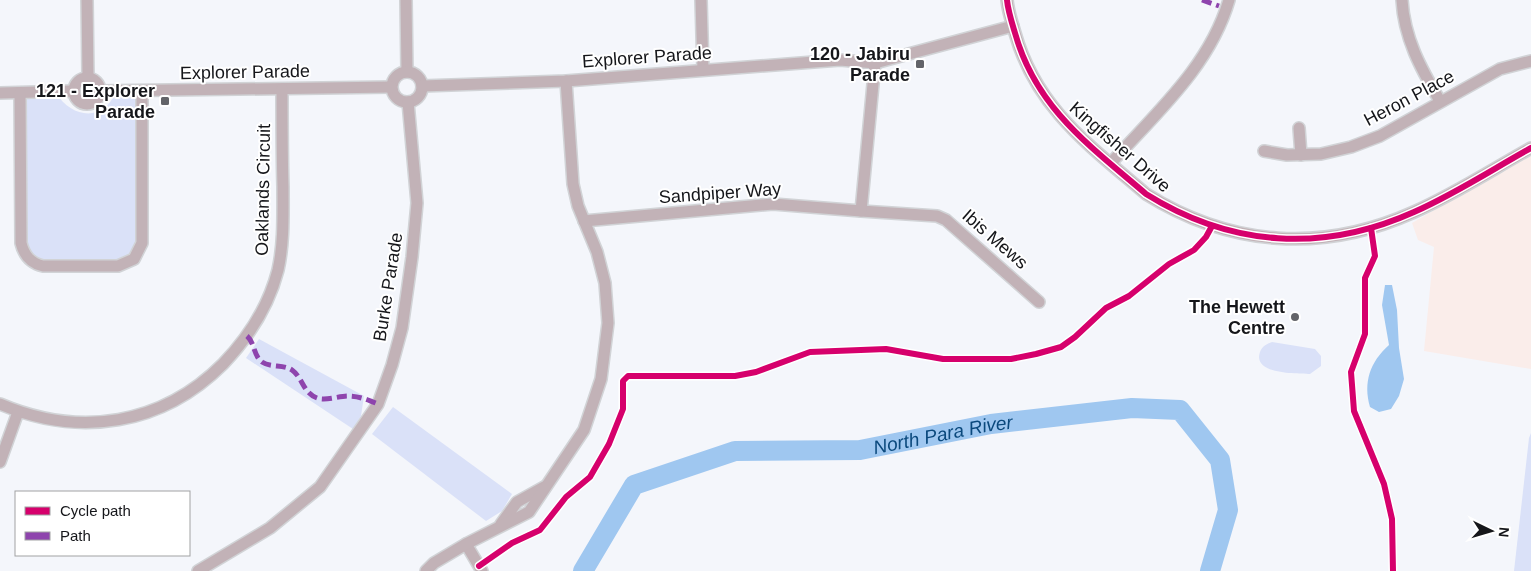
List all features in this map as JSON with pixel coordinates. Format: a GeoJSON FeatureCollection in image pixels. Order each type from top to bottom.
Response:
{"type":"FeatureCollection","features":[{"type":"Feature","properties":{"kind":"street"},"geometry":{"type":"LineString","coordinates":[[87,0],[88,78]]}},
{"type":"Feature","properties":{"kind":"street"},"geometry":{"type":"LineString","coordinates":[[406,0],[406,72]]}},
{"type":"Feature","properties":{"kind":"street"},"geometry":{"type":"LineString","coordinates":[[701,0],[703,70]]}},
{"type":"Feature","properties":{"kind":"street","name":"Kingfisher Drive"},"geometry":{"type":"LineString","coordinates":[[1007,0],[1025,64],[1037,88],[1065,123],[1146,194],[1185,216],[1244,235],[1298,240],[1355,233],[1414,212],[1531,148]]}},
{"type":"Feature","properties":{"kind":"street"},"geometry":{"type":"LineString","coordinates":[[1111,162],[1188,77],[1206,54],[1221,25],[1230,0]]}},
{"type":"Feature","properties":{"kind":"street"},"geometry":{"type":"LineString","coordinates":[[1402,0],[1408,38],[1420,66],[1440,101]]}},
{"type":"Feature","properties":{"kind":"street","name":"Explorer Parade"},"geometry":{"type":"LineString","coordinates":[[422,86],[566,81],[840,60],[875,63],[1013,26]]}},
{"type":"Feature","properties":{"kind":"street","name":"Heron Place"},"geometry":{"type":"LineString","coordinates":[[1264,151],[1301,155],[1321,154],[1351,147],[1380,136],[1500,69],[1531,61]]}},
{"type":"Feature","properties":{"kind":"street"},"geometry":{"type":"LineString","coordinates":[[860,211],[875,63]]}},
{"type":"Feature","properties":{"kind":"street"},"geometry":{"type":"LineString","coordinates":[[406,72],[418,78],[422,86],[416,99],[408,102],[395,97],[392,87],[397,76],[406,72]]}},
{"type":"Feature","properties":{"kind":"street"},"geometry":{"type":"LineString","coordinates":[[88,78],[97,83],[100,91],[96,101],[86,104],[77,100],[74,91],[79,81],[88,78]]}},
{"type":"Feature","properties":{"kind":"street"},"geometry":{"type":"LineString","coordinates":[[426,571],[434,563],[500,526],[517,502],[544,488],[584,430],[601,379],[608,323],[605,283],[597,252],[584,221],[573,184],[566,81]]}},
{"type":"Feature","properties":{"kind":"street","name":"Explorer Parade"},"geometry":{"type":"LineString","coordinates":[[100,91],[392,87]]}},
{"type":"Feature","properties":{"kind":"street","name":"Oaklands Circuit"},"geometry":{"type":"LineString","coordinates":[[0,404],[18,412],[50,419],[93,422],[139,415],[160,409],[198,387],[244,341],[268,298],[281,256],[283,220],[282,89]]}},
{"type":"Feature","properties":{"kind":"street"},"geometry":{"type":"LineString","coordinates":[[0,93],[74,91]]}},
{"type":"Feature","properties":{"kind":"street"},"geometry":{"type":"LineString","coordinates":[[20,93],[21,243],[24,252],[33,262],[43,266],[118,266],[134,259],[142,243],[142,91]]}},
{"type":"Feature","properties":{"kind":"street","name":"Burke Parade"},"geometry":{"type":"LineString","coordinates":[[198,571],[270,528],[320,487],[378,404],[392,365],[402,328],[412,257],[417,203],[408,102]]}},
{"type":"Feature","properties":{"kind":"street"},"geometry":{"type":"LineString","coordinates":[[1299,128],[1301,155]]}},
{"type":"Feature","properties":{"kind":"street","name":"Sandpiper Way"},"geometry":{"type":"LineString","coordinates":[[584,221],[773,204],[860,211]]}},
{"type":"Feature","properties":{"kind":"street","name":"Ibis Mews"},"geometry":{"type":"LineString","coordinates":[[860,211],[937,216],[946,220],[1040,302]]}},
{"type":"Feature","properties":{"kind":"street"},"geometry":{"type":"LineString","coordinates":[[0,462],[18,412]]}},
{"type":"Feature","properties":{"kind":"street"},"geometry":{"type":"LineString","coordinates":[[466,544],[482,571]]}},
{"type":"Feature","properties":{"kind":"shaded area"},"geometry":{"type":"Polygon","coordinates":[[[116,91],[142,91],[142,243],[130,262],[43,266],[24,253],[20,93],[56,93],[71,108],[79,112],[88,113],[104,108],[111,101],[116,91]]]}},
{"type":"Feature","properties":{"kind":"shaded area"},"geometry":{"type":"Polygon","coordinates":[[[1531,152],[1531,369],[1424,351],[1434,247],[1418,240],[1412,223],[1531,152]]]}},
{"type":"Feature","properties":{"kind":"shaded area"},"geometry":{"type":"Polygon","coordinates":[[[259,339],[364,396],[361,416],[353,429],[246,358],[259,339]]]}},
{"type":"Feature","properties":{"kind":"shaded area"},"geometry":{"type":"Polygon","coordinates":[[[1272,342],[1315,349],[1321,356],[1321,366],[1310,374],[1286,373],[1269,369],[1259,360],[1263,347],[1272,342]]]}},
{"type":"Feature","properties":{"kind":"shaded area"},"geometry":{"type":"Polygon","coordinates":[[[393,407],[512,494],[502,511],[486,521],[372,434],[393,407]]]}},
{"type":"Feature","properties":{"kind":"shaded area"},"geometry":{"type":"Polygon","coordinates":[[[1531,433],[1531,571],[1514,571],[1529,438],[1531,433]]]}},
{"type":"Feature","properties":{"kind":"water"},"geometry":{"type":"Polygon","coordinates":[[[1385,285],[1392,285],[1397,310],[1399,348],[1404,379],[1399,396],[1391,409],[1379,412],[1370,407],[1367,389],[1373,365],[1389,345],[1382,305],[1385,285]]]}},
{"type":"Feature","properties":{"kind":"waterway","name":"North Para River"},"geometry":{"type":"LineString","coordinates":[[583,571],[634,485],[735,451],[860,450],[991,424],[1132,408],[1180,410],[1220,460],[1228,510],[1210,571]]}},
{"type":"Feature","properties":{"kind":"marked path"},"geometry":{"type":"LineString","coordinates":[[1202,0],[1219,6]]}},
{"type":"Feature","properties":{"kind":"marked path"},"geometry":{"type":"LineString","coordinates":[[247,336],[262,362],[292,370],[312,396],[324,399],[352,396],[378,404]]}},
{"type":"Feature","properties":{"kind":"cycle path"},"geometry":{"type":"LineString","coordinates":[[1007,0],[1011,21],[1024,59],[1036,83],[1067,124],[1085,142],[1146,194],[1178,212],[1211,225],[1244,234],[1278,238],[1312,238],[1346,234],[1380,225],[1414,212],[1531,148]]}},
{"type":"Feature","properties":{"kind":"cycle path"},"geometry":{"type":"LineString","coordinates":[[479,566],[512,543],[540,530],[566,497],[590,477],[609,444],[623,409],[623,381],[628,376],[735,376],[756,372],[810,352],[886,349],[943,359],[1011,359],[1036,354],[1061,347],[1075,337],[1106,308],[1129,296],[1169,264],[1194,250],[1206,237],[1212,226]]}},
{"type":"Feature","properties":{"kind":"cycle path"},"geometry":{"type":"LineString","coordinates":[[1371,228],[1375,256],[1365,278],[1365,334],[1351,372],[1354,411],[1384,484],[1392,519],[1393,571]]}},
{"type":"Feature","properties":{"kind":"place","name":"120 - Jabiru Parade"},"geometry":{"type":"Point","coordinates":[920,64]}},
{"type":"Feature","properties":{"kind":"place","name":"121 - Explorer Parade"},"geometry":{"type":"Point","coordinates":[165,101]}},
{"type":"Feature","properties":{"kind":"place","name":"The Hewett Centre"},"geometry":{"type":"Point","coordinates":[1295,317]}}]}
